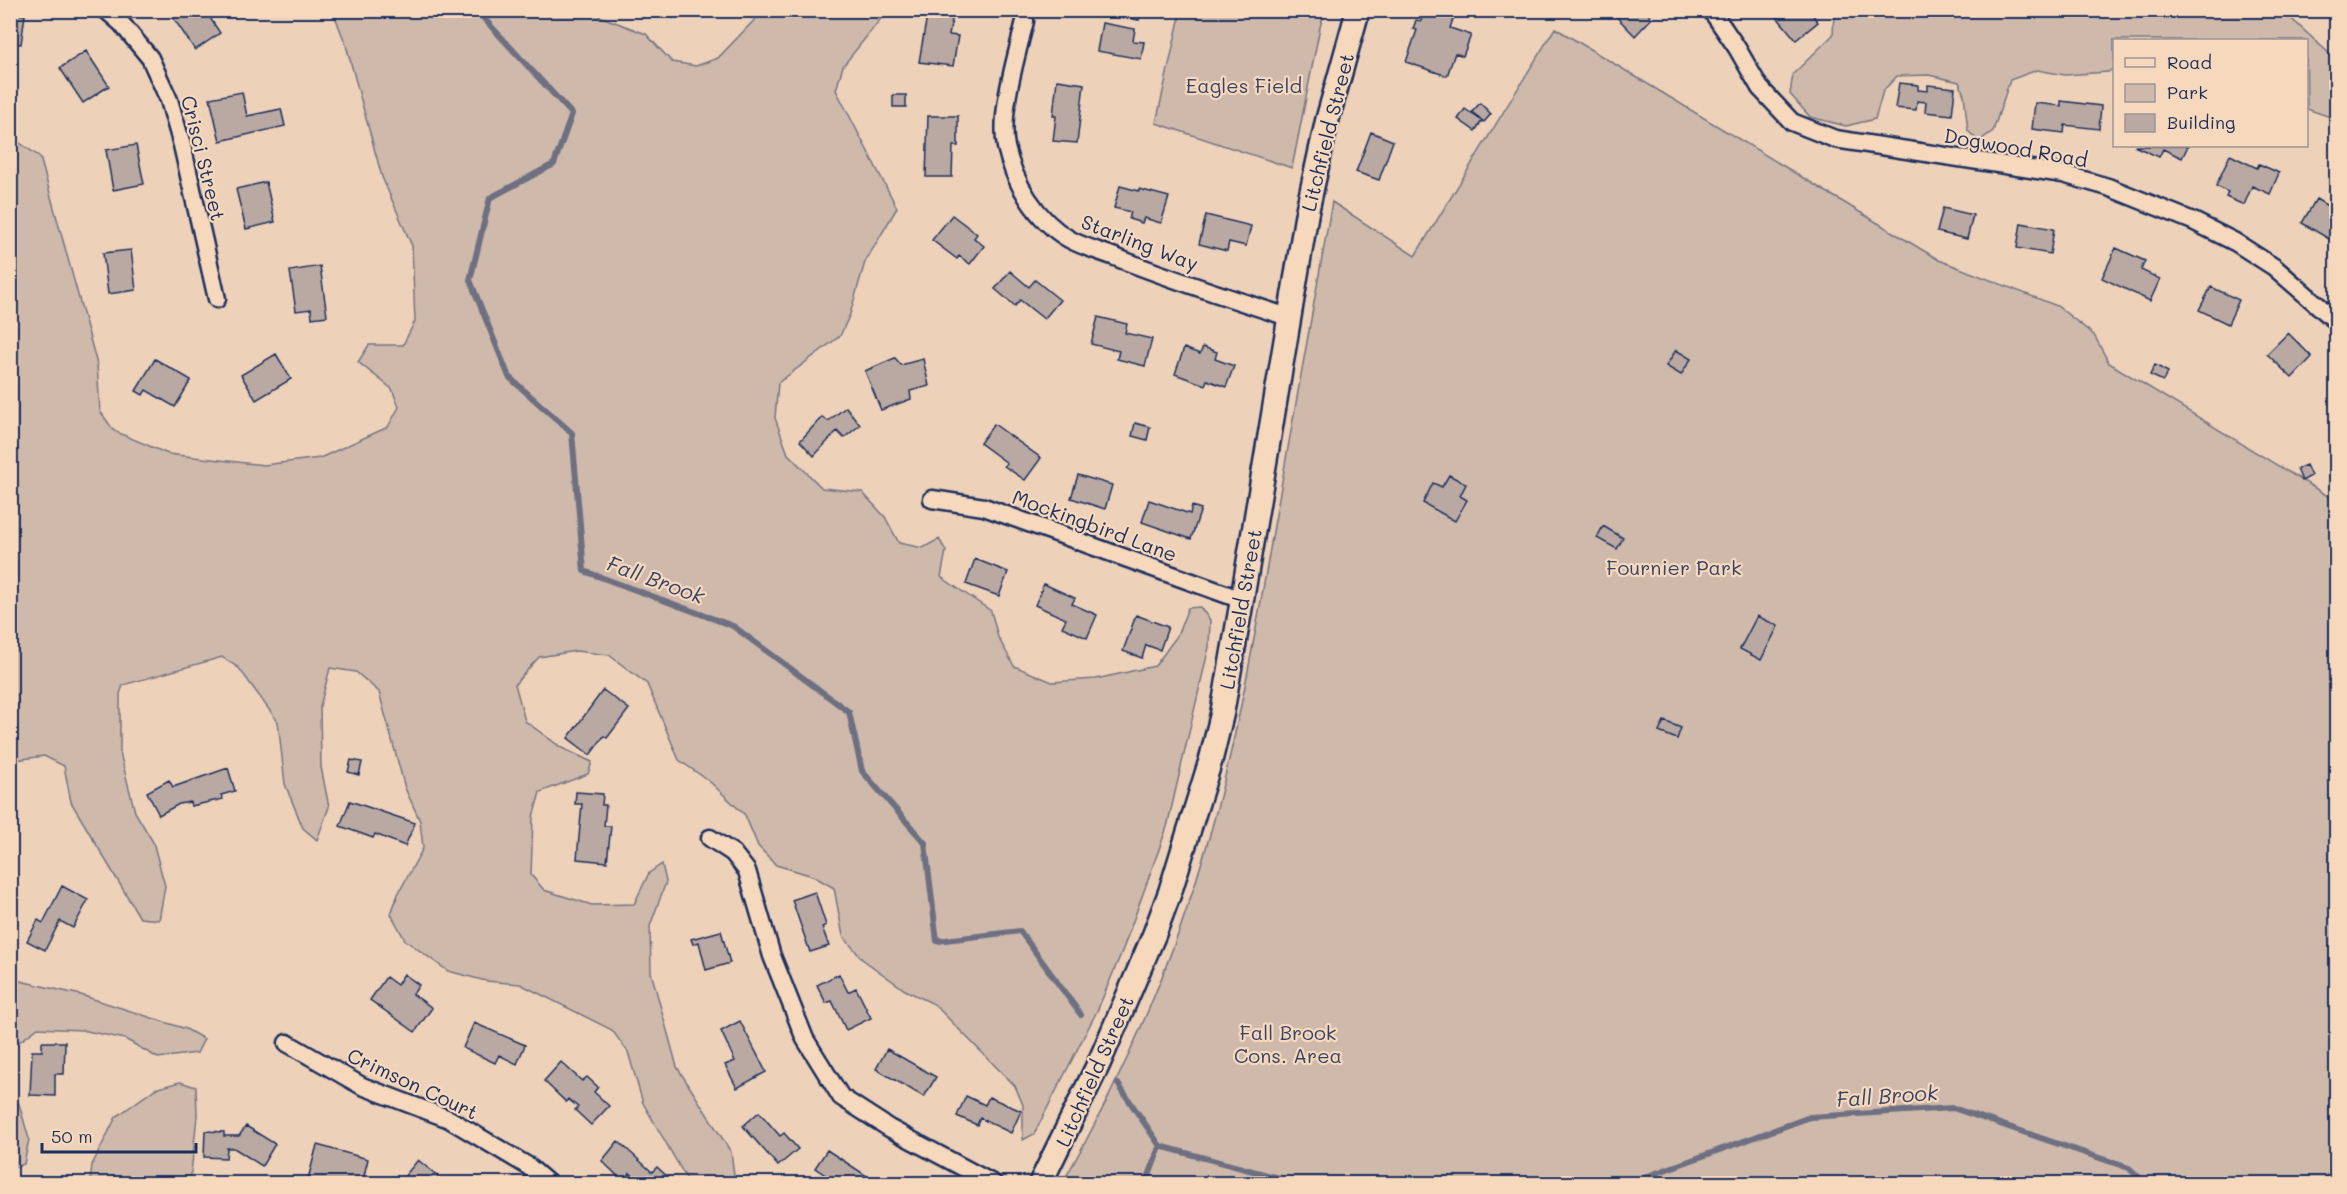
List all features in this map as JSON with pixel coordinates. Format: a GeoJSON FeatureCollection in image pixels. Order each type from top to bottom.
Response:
{"type":"FeatureCollection","features":[{"type":"Feature","properties":{"kind":"main road","name":"Litchfield Street"},"geometry":{"type":"LineString","coordinates":[[1040,1184],[1099,1063],[1154,935],[1170,892],[1213,748],[1242,600],[1288,317],[1327,121],[1358,10]]}},
{"type":"Feature","properties":{"kind":"street","name":"Crisci Street"},"geometry":{"type":"LineString","coordinates":[[106,10],[121,23],[150,58],[169,100],[182,145],[217,299]]}},
{"type":"Feature","properties":{"kind":"street","name":"Dogwood Road"},"geometry":{"type":"LineString","coordinates":[[1711,10],[1737,48],[1760,88],[1792,122],[1835,138],[2063,174],[2108,187],[2193,221],[2235,242],[2274,267],[2337,321]]}},
{"type":"Feature","properties":{"kind":"street","name":"Starling Way"},"geometry":{"type":"LineString","coordinates":[[1025,21],[1010,85],[1006,145],[1017,180],[1036,211],[1068,239],[1146,270],[1288,317]]}},
{"type":"Feature","properties":{"kind":"street","name":"Mockingbird Lane"},"geometry":{"type":"LineString","coordinates":[[932,499],[984,507],[1242,600]]}},
{"type":"Feature","properties":{"kind":"street"},"geometry":{"type":"LineString","coordinates":[[710,838],[733,853],[747,871],[772,956],[806,1039],[841,1096],[888,1128],[994,1184]]}},
{"type":"Feature","properties":{"kind":"street","name":"Crimson Court"},"geometry":{"type":"LineString","coordinates":[[287,1043],[362,1086],[448,1119],[528,1166],[549,1184]]}},
{"type":"Feature","properties":{"kind":"green space"},"geometry":{"type":"Polygon","coordinates":[[[333,11],[586,11],[646,34],[672,62],[696,66],[718,58],[763,11],[887,11],[843,66],[836,90],[897,208],[865,262],[850,314],[840,336],[778,383],[775,418],[788,454],[822,488],[862,492],[885,517],[899,543],[923,548],[939,539],[946,551],[941,577],[991,611],[998,637],[1014,666],[1052,682],[1096,679],[1155,666],[1177,636],[1188,608],[1200,607],[1210,620],[1209,647],[1167,827],[1123,949],[1098,1009],[1034,1134],[1023,1140],[1023,1105],[1015,1086],[934,1004],[905,990],[862,959],[843,936],[834,888],[813,876],[776,865],[758,846],[745,815],[709,781],[679,760],[647,684],[609,655],[576,651],[539,657],[515,684],[525,721],[562,748],[592,762],[588,774],[540,792],[533,817],[531,875],[544,890],[592,905],[634,904],[649,873],[662,864],[666,882],[650,926],[651,972],[677,1067],[731,1152],[735,1183],[689,1183],[643,1103],[628,1052],[612,1030],[520,984],[486,981],[448,971],[405,940],[391,914],[398,894],[423,848],[420,821],[405,788],[379,692],[356,672],[330,668],[320,706],[321,767],[329,807],[317,840],[303,828],[285,784],[278,722],[239,668],[222,657],[123,685],[120,694],[120,753],[135,812],[153,842],[165,886],[159,920],[140,918],[71,802],[64,766],[44,756],[15,760],[11,807],[11,137],[40,157],[97,364],[100,411],[114,431],[168,454],[264,465],[320,458],[388,427],[399,407],[392,389],[358,362],[369,345],[403,345],[415,321],[412,246],[382,177],[346,45],[333,11]]]}},
{"type":"Feature","properties":{"kind":"green space","name":"Eagles Field"},"geometry":{"type":"Polygon","coordinates":[[[1181,11],[1325,11],[1292,168],[1156,123],[1181,11]]]}},
{"type":"Feature","properties":{"kind":"green space"},"geometry":{"type":"Polygon","coordinates":[[[1834,11],[2283,11],[2332,56],[2336,57],[2336,119],[2308,109],[2308,39],[2113,39],[2113,69],[2108,72],[2065,75],[2037,70],[2010,80],[1993,131],[1979,141],[1968,131],[1964,95],[1959,82],[1929,75],[1897,76],[1883,91],[1875,119],[1846,126],[1810,117],[1790,94],[1793,74],[1833,35],[1834,11]]]}},
{"type":"Feature","properties":{"kind":"green space","name":"Fournier Park"},"geometry":{"type":"Polygon","coordinates":[[[1555,28],[1939,260],[2057,306],[2094,335],[2109,363],[2336,501],[2336,1161],[2322,1183],[1062,1184],[1127,1059],[1146,1016],[1180,927],[1209,838],[1246,683],[1332,202],[1415,256],[1555,28]]]}},
{"type":"Feature","properties":{"kind":"green space"},"geometry":{"type":"Polygon","coordinates":[[[11,974],[16,980],[81,995],[186,1029],[204,1039],[197,1053],[158,1058],[125,1039],[82,1030],[38,1028],[11,1048],[11,974]]]}},
{"type":"Feature","properties":{"kind":"green space"},"geometry":{"type":"Polygon","coordinates":[[[180,1082],[196,1087],[197,1116],[190,1183],[90,1183],[92,1165],[116,1117],[155,1089],[180,1082]]]}},
{"type":"Feature","properties":{"kind":"green space"},"geometry":{"type":"Polygon","coordinates":[[[10,1090],[19,1104],[29,1139],[24,1164],[11,1169],[10,1090]]]}},
{"type":"Feature","properties":{"kind":"building"},"geometry":{"type":"Polygon","coordinates":[[[179,10],[205,10],[220,33],[195,50],[172,16],[179,10]]]}},
{"type":"Feature","properties":{"kind":"building"},"geometry":{"type":"Polygon","coordinates":[[[928,10],[954,10],[949,35],[958,36],[953,66],[919,62],[928,10]]]}},
{"type":"Feature","properties":{"kind":"building"},"geometry":{"type":"Polygon","coordinates":[[[1119,10],[1141,10],[1139,20],[1118,16],[1119,10]]]}},
{"type":"Feature","properties":{"kind":"building"},"geometry":{"type":"Polygon","coordinates":[[[1425,10],[1456,10],[1450,28],[1471,35],[1463,56],[1455,53],[1447,76],[1406,62],[1417,30],[1413,29],[1416,20],[1421,21],[1425,10]]]}},
{"type":"Feature","properties":{"kind":"building"},"geometry":{"type":"Polygon","coordinates":[[[1610,10],[1644,10],[1652,18],[1635,36],[1610,10]]]}},
{"type":"Feature","properties":{"kind":"building"},"geometry":{"type":"Polygon","coordinates":[[[1778,10],[1809,10],[1818,22],[1796,40],[1777,17],[1780,14],[1778,10]]]}},
{"type":"Feature","properties":{"kind":"building"},"geometry":{"type":"Polygon","coordinates":[[[10,13],[25,15],[21,44],[10,43],[10,13]]]}},
{"type":"Feature","properties":{"kind":"building"},"geometry":{"type":"Polygon","coordinates":[[[1102,23],[1135,29],[1133,41],[1144,42],[1141,59],[1097,51],[1102,23]]]}},
{"type":"Feature","properties":{"kind":"building"},"geometry":{"type":"Polygon","coordinates":[[[86,51],[109,86],[83,103],[60,68],[86,51]]]}},
{"type":"Feature","properties":{"kind":"building"},"geometry":{"type":"Polygon","coordinates":[[[1057,80],[1084,84],[1077,143],[1053,141],[1057,80]]]}},
{"type":"Feature","properties":{"kind":"building"},"geometry":{"type":"Polygon","coordinates":[[[1899,83],[1918,85],[1918,90],[1928,91],[1928,85],[1955,88],[1952,115],[1925,112],[1926,102],[1917,101],[1916,110],[1895,108],[1899,83]]]}},
{"type":"Feature","properties":{"kind":"building"},"geometry":{"type":"Polygon","coordinates":[[[242,92],[247,116],[281,109],[285,126],[220,141],[210,98],[242,92]]]}},
{"type":"Feature","properties":{"kind":"building"},"geometry":{"type":"Polygon","coordinates":[[[893,95],[906,95],[906,107],[893,107],[893,95]]]}},
{"type":"Feature","properties":{"kind":"building"},"geometry":{"type":"Polygon","coordinates":[[[2061,101],[2101,106],[2099,129],[2065,125],[2064,133],[2032,129],[2035,103],[2061,106],[2061,101]]]}},
{"type":"Feature","properties":{"kind":"building"},"geometry":{"type":"Polygon","coordinates":[[[1480,103],[1491,114],[1484,122],[1472,112],[1480,103]]]}},
{"type":"Feature","properties":{"kind":"building"},"geometry":{"type":"Polygon","coordinates":[[[1465,109],[1482,121],[1475,131],[1458,119],[1465,109]]]}},
{"type":"Feature","properties":{"kind":"building"},"geometry":{"type":"Polygon","coordinates":[[[928,116],[958,116],[958,146],[953,146],[952,177],[926,177],[928,116]]]}},
{"type":"Feature","properties":{"kind":"building"},"geometry":{"type":"Polygon","coordinates":[[[1371,132],[1393,141],[1379,180],[1356,172],[1371,132]]]}},
{"type":"Feature","properties":{"kind":"building"},"geometry":{"type":"Polygon","coordinates":[[[136,145],[144,184],[113,190],[106,150],[136,145]]]}},
{"type":"Feature","properties":{"kind":"building"},"geometry":{"type":"Polygon","coordinates":[[[2136,147],[2188,147],[2182,158],[2163,149],[2159,157],[2136,147]]]}},
{"type":"Feature","properties":{"kind":"building"},"geometry":{"type":"Polygon","coordinates":[[[2230,155],[2257,168],[2259,164],[2279,173],[2270,194],[2252,186],[2244,205],[2226,197],[2228,192],[2216,186],[2230,155]]]}},
{"type":"Feature","properties":{"kind":"building"},"geometry":{"type":"Polygon","coordinates":[[[266,182],[275,222],[246,229],[236,189],[266,182]]]}},
{"type":"Feature","properties":{"kind":"building"},"geometry":{"type":"Polygon","coordinates":[[[1120,186],[1169,197],[1161,223],[1144,218],[1142,223],[1129,219],[1131,212],[1114,208],[1120,186]]]}},
{"type":"Feature","properties":{"kind":"building"},"geometry":{"type":"Polygon","coordinates":[[[2316,199],[2336,211],[2336,232],[2334,231],[2329,239],[2302,223],[2316,199]]]}},
{"type":"Feature","properties":{"kind":"building"},"geometry":{"type":"Polygon","coordinates":[[[1943,208],[1973,215],[1967,239],[1937,232],[1943,208]]]}},
{"type":"Feature","properties":{"kind":"building"},"geometry":{"type":"Polygon","coordinates":[[[952,215],[977,234],[974,238],[984,246],[970,264],[959,256],[957,259],[932,240],[952,215]]]}},
{"type":"Feature","properties":{"kind":"building"},"geometry":{"type":"Polygon","coordinates":[[[1206,215],[1251,226],[1246,246],[1229,242],[1227,251],[1199,244],[1206,215]]]}},
{"type":"Feature","properties":{"kind":"building"},"geometry":{"type":"Polygon","coordinates":[[[2021,223],[2054,229],[2050,254],[2017,248],[2021,223]]]}},
{"type":"Feature","properties":{"kind":"building"},"geometry":{"type":"Polygon","coordinates":[[[2116,248],[2145,261],[2141,270],[2160,279],[2150,301],[2102,278],[2116,248]]]}},
{"type":"Feature","properties":{"kind":"building"},"geometry":{"type":"Polygon","coordinates":[[[131,250],[136,290],[108,294],[103,253],[131,250]]]}},
{"type":"Feature","properties":{"kind":"building"},"geometry":{"type":"Polygon","coordinates":[[[320,266],[327,316],[312,318],[311,309],[296,311],[290,271],[320,266]]]}},
{"type":"Feature","properties":{"kind":"building"},"geometry":{"type":"Polygon","coordinates":[[[1010,271],[1029,287],[1035,280],[1060,300],[1044,319],[1020,300],[1015,306],[995,289],[1010,271]]]}},
{"type":"Feature","properties":{"kind":"building"},"geometry":{"type":"Polygon","coordinates":[[[2211,287],[2239,300],[2228,324],[2199,310],[2211,287]]]}},
{"type":"Feature","properties":{"kind":"building"},"geometry":{"type":"Polygon","coordinates":[[[1098,317],[1127,324],[1125,333],[1152,339],[1145,366],[1117,359],[1119,351],[1091,344],[1098,317]]]}},
{"type":"Feature","properties":{"kind":"building"},"geometry":{"type":"Polygon","coordinates":[[[2288,333],[2312,357],[2292,378],[2267,354],[2288,333]]]}},
{"type":"Feature","properties":{"kind":"building"},"geometry":{"type":"Polygon","coordinates":[[[1203,347],[1217,352],[1215,359],[1234,366],[1226,387],[1207,380],[1205,385],[1175,374],[1184,348],[1200,354],[1203,347]]]}},
{"type":"Feature","properties":{"kind":"building"},"geometry":{"type":"Polygon","coordinates":[[[1676,350],[1691,359],[1681,375],[1666,366],[1676,350]]]}},
{"type":"Feature","properties":{"kind":"building"},"geometry":{"type":"Polygon","coordinates":[[[276,354],[291,379],[256,400],[241,375],[276,354]]]}},
{"type":"Feature","properties":{"kind":"building"},"geometry":{"type":"Polygon","coordinates":[[[895,358],[901,365],[923,359],[929,386],[910,391],[911,399],[881,410],[865,371],[895,358]]]}},
{"type":"Feature","properties":{"kind":"building"},"geometry":{"type":"Polygon","coordinates":[[[155,359],[191,380],[175,407],[146,390],[143,395],[136,391],[155,359]]]}},
{"type":"Feature","properties":{"kind":"building"},"geometry":{"type":"Polygon","coordinates":[[[2155,365],[2168,372],[2163,381],[2150,375],[2155,365]]]}},
{"type":"Feature","properties":{"kind":"building"},"geometry":{"type":"Polygon","coordinates":[[[846,407],[860,425],[844,438],[837,431],[814,456],[800,441],[822,417],[828,421],[846,407]]]}},
{"type":"Feature","properties":{"kind":"building"},"geometry":{"type":"Polygon","coordinates":[[[1135,423],[1150,427],[1147,440],[1132,436],[1135,423]]]}},
{"type":"Feature","properties":{"kind":"building"},"geometry":{"type":"Polygon","coordinates":[[[994,424],[1041,458],[1025,480],[1004,466],[1007,463],[980,443],[994,424]]]}},
{"type":"Feature","properties":{"kind":"building"},"geometry":{"type":"Polygon","coordinates":[[[2306,465],[2311,476],[2302,481],[2297,469],[2306,465]]]}},
{"type":"Feature","properties":{"kind":"building"},"geometry":{"type":"Polygon","coordinates":[[[1078,475],[1112,485],[1105,509],[1071,498],[1078,475]]]}},
{"type":"Feature","properties":{"kind":"building"},"geometry":{"type":"Polygon","coordinates":[[[1449,475],[1466,484],[1460,496],[1467,500],[1455,521],[1423,503],[1433,483],[1442,487],[1449,475]]]}},
{"type":"Feature","properties":{"kind":"building"},"geometry":{"type":"Polygon","coordinates":[[[1149,500],[1190,514],[1192,506],[1201,509],[1191,539],[1142,522],[1149,500]]]}},
{"type":"Feature","properties":{"kind":"building"},"geometry":{"type":"Polygon","coordinates":[[[1603,526],[1623,538],[1617,549],[1597,538],[1603,526]]]}},
{"type":"Feature","properties":{"kind":"building"},"geometry":{"type":"Polygon","coordinates":[[[975,559],[1008,572],[999,596],[966,584],[975,559]]]}},
{"type":"Feature","properties":{"kind":"building"},"geometry":{"type":"Polygon","coordinates":[[[1044,584],[1075,598],[1072,604],[1097,615],[1087,638],[1062,627],[1066,619],[1035,605],[1044,584]]]}},
{"type":"Feature","properties":{"kind":"building"},"geometry":{"type":"Polygon","coordinates":[[[1136,615],[1168,627],[1160,650],[1146,645],[1142,658],[1123,651],[1136,615]]]}},
{"type":"Feature","properties":{"kind":"building"},"geometry":{"type":"Polygon","coordinates":[[[1757,616],[1778,626],[1761,660],[1740,649],[1757,616]]]}},
{"type":"Feature","properties":{"kind":"building"},"geometry":{"type":"Polygon","coordinates":[[[603,690],[629,709],[607,738],[604,736],[590,755],[568,738],[603,690]]]}},
{"type":"Feature","properties":{"kind":"building"},"geometry":{"type":"Polygon","coordinates":[[[1664,721],[1681,728],[1677,739],[1659,732],[1664,721]]]}},
{"type":"Feature","properties":{"kind":"building"},"geometry":{"type":"Polygon","coordinates":[[[351,760],[362,762],[359,775],[348,772],[351,760]]]}},
{"type":"Feature","properties":{"kind":"building"},"geometry":{"type":"Polygon","coordinates":[[[228,768],[235,791],[221,795],[223,799],[191,806],[190,802],[179,804],[159,815],[147,792],[169,780],[173,787],[228,768]]]}},
{"type":"Feature","properties":{"kind":"building"},"geometry":{"type":"Polygon","coordinates":[[[576,792],[603,794],[602,805],[606,805],[604,826],[611,826],[607,862],[577,859],[582,804],[575,804],[576,792]]]}},
{"type":"Feature","properties":{"kind":"building"},"geometry":{"type":"Polygon","coordinates":[[[350,801],[415,823],[405,846],[375,834],[373,838],[340,826],[350,801]]]}},
{"type":"Feature","properties":{"kind":"building"},"geometry":{"type":"Polygon","coordinates":[[[62,886],[88,900],[73,928],[60,921],[45,950],[27,941],[38,920],[43,923],[62,886]]]}},
{"type":"Feature","properties":{"kind":"building"},"geometry":{"type":"Polygon","coordinates":[[[815,892],[826,925],[822,927],[829,946],[810,952],[792,900],[815,892]]]}},
{"type":"Feature","properties":{"kind":"building"},"geometry":{"type":"Polygon","coordinates":[[[721,931],[730,963],[706,970],[699,942],[693,944],[691,939],[721,931]]]}},
{"type":"Feature","properties":{"kind":"building"},"geometry":{"type":"Polygon","coordinates":[[[404,974],[419,985],[413,994],[432,1008],[415,1032],[370,1000],[386,977],[397,985],[404,974]]]}},
{"type":"Feature","properties":{"kind":"building"},"geometry":{"type":"Polygon","coordinates":[[[839,974],[848,992],[856,988],[871,1018],[846,1030],[832,1001],[826,1003],[817,985],[839,974]]]}},
{"type":"Feature","properties":{"kind":"building"},"geometry":{"type":"Polygon","coordinates":[[[740,1021],[766,1072],[737,1088],[725,1065],[735,1061],[721,1031],[740,1021]]]}},
{"type":"Feature","properties":{"kind":"building"},"geometry":{"type":"Polygon","coordinates":[[[474,1023],[525,1045],[517,1064],[499,1055],[495,1063],[463,1048],[474,1023]]]}},
{"type":"Feature","properties":{"kind":"building"},"geometry":{"type":"Polygon","coordinates":[[[42,1042],[65,1042],[64,1074],[55,1074],[55,1096],[30,1095],[32,1051],[42,1051],[42,1042]]]}},
{"type":"Feature","properties":{"kind":"building"},"geometry":{"type":"Polygon","coordinates":[[[887,1049],[936,1077],[924,1097],[876,1069],[887,1049]]]}},
{"type":"Feature","properties":{"kind":"building"},"geometry":{"type":"Polygon","coordinates":[[[561,1062],[582,1081],[587,1077],[598,1087],[594,1092],[609,1106],[591,1125],[575,1110],[578,1107],[568,1099],[566,1102],[544,1081],[561,1062]]]}},
{"type":"Feature","properties":{"kind":"building"},"geometry":{"type":"Polygon","coordinates":[[[966,1096],[985,1105],[989,1097],[1021,1111],[1011,1133],[980,1118],[977,1125],[957,1116],[966,1096]]]}},
{"type":"Feature","properties":{"kind":"building"},"geometry":{"type":"Polygon","coordinates":[[[759,1112],[780,1136],[784,1133],[798,1149],[778,1166],[743,1126],[759,1112]]]}},
{"type":"Feature","properties":{"kind":"building"},"geometry":{"type":"Polygon","coordinates":[[[246,1126],[275,1144],[262,1166],[234,1148],[227,1148],[226,1158],[204,1157],[205,1131],[224,1132],[224,1136],[239,1136],[246,1126]]]}},
{"type":"Feature","properties":{"kind":"building"},"geometry":{"type":"Polygon","coordinates":[[[618,1141],[652,1172],[657,1167],[671,1180],[668,1184],[642,1184],[630,1173],[624,1182],[602,1161],[618,1141]]]}},
{"type":"Feature","properties":{"kind":"building"},"geometry":{"type":"Polygon","coordinates":[[[317,1145],[368,1159],[362,1184],[323,1184],[308,1179],[317,1145]]]}},
{"type":"Feature","properties":{"kind":"building"},"geometry":{"type":"Polygon","coordinates":[[[827,1150],[873,1180],[871,1184],[839,1184],[815,1168],[827,1150]]]}},
{"type":"Feature","properties":{"kind":"building"},"geometry":{"type":"Polygon","coordinates":[[[418,1160],[444,1181],[442,1184],[399,1183],[418,1160]]]}},
{"type":"Feature","properties":{"kind":"waterway","name":"Fall Brook"},"geometry":{"type":"LineString","coordinates":[[476,10],[572,114],[554,164],[490,198],[470,280],[509,377],[572,433],[584,571],[733,626],[849,712],[862,771],[925,843],[937,941],[1020,931],[1081,1015]]}},
{"type":"Feature","properties":{"kind":"waterway","name":"Fall Brook"},"geometry":{"type":"LineString","coordinates":[[1118,1084],[1160,1146],[1301,1184]]}},
{"type":"Feature","properties":{"kind":"waterway","name":"Fall Brook"},"geometry":{"type":"LineString","coordinates":[[1626,1184],[1810,1117],[1953,1108],[2129,1168],[2146,1184]]}},
{"type":"Feature","properties":{"kind":"waterway"},"geometry":{"type":"LineString","coordinates":[[1146,1184],[1160,1146]]}},
{"type":"Feature","properties":{"kind":"park label","name":"Fall Brook Cons. Area"},"geometry":{"type":"Point","coordinates":[1288,1044]}}]}
